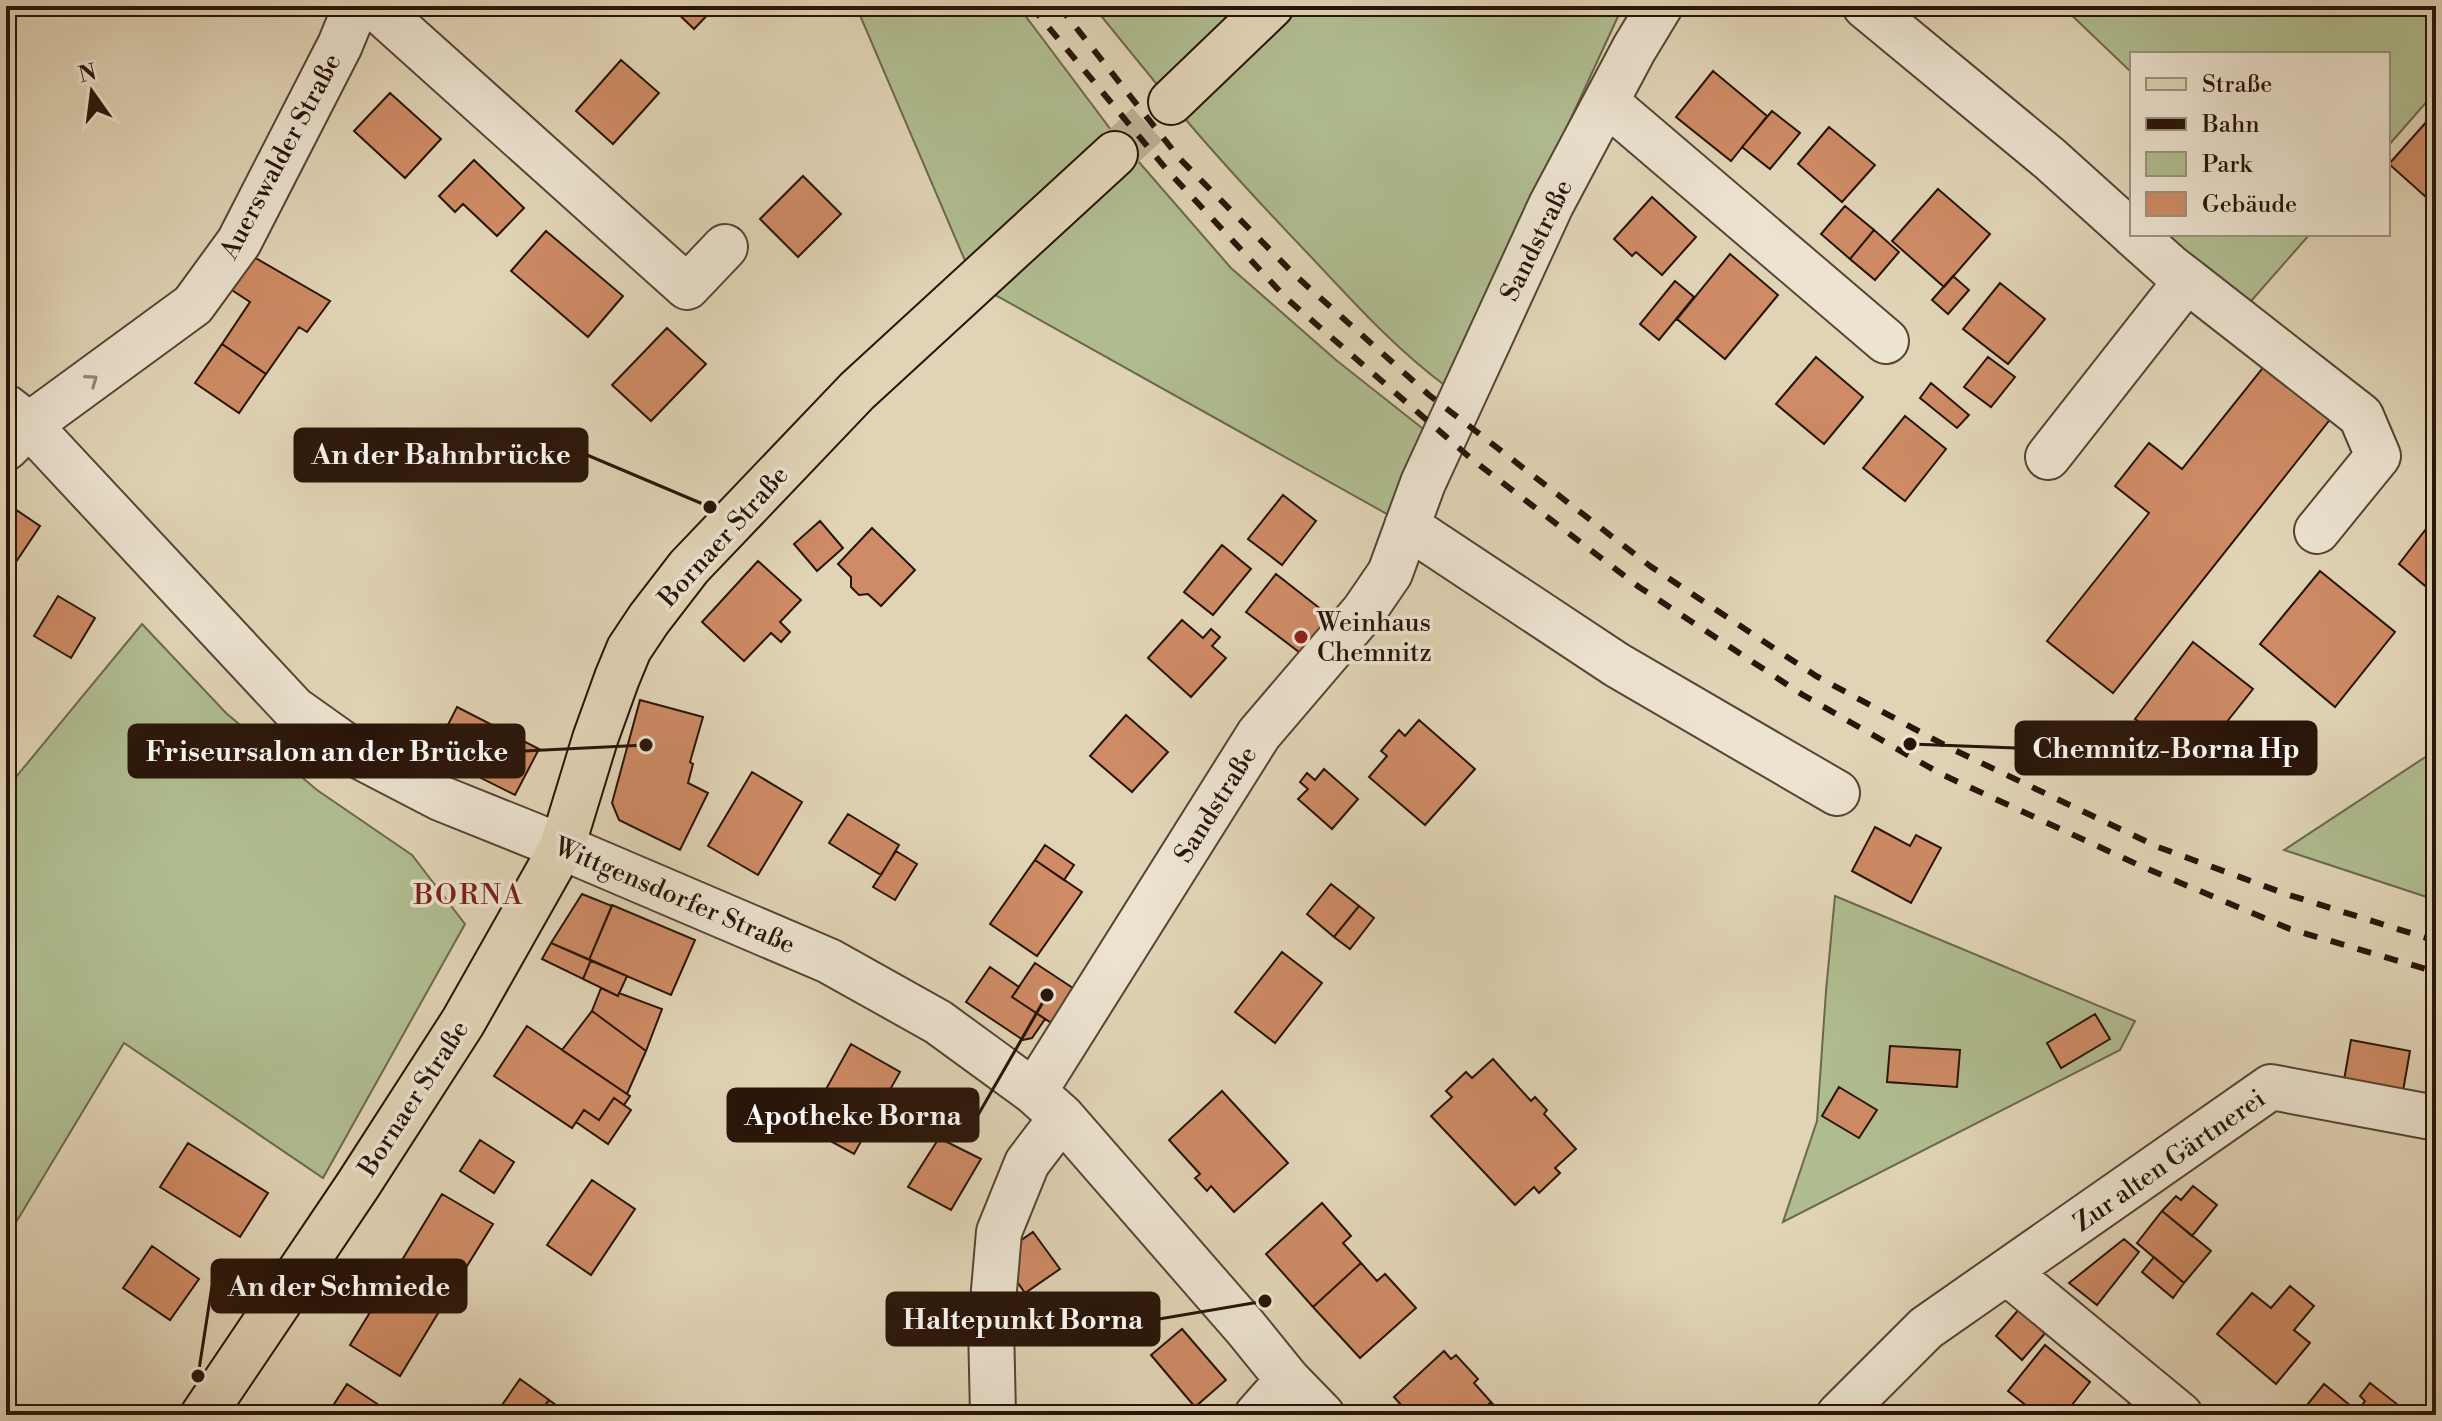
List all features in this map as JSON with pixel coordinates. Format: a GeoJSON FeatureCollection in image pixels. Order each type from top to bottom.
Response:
{"type":"FeatureCollection","features":[{"type":"Feature","properties":{"kind":"main road"},"geometry":{"type":"LineString","coordinates":[[1171,102],[1271,6]]}},
{"type":"Feature","properties":{"kind":"main road","name":"Bornaer Straße"},"geometry":{"type":"LineString","coordinates":[[203,1415],[463,1022],[562,847],[595,739],[629,649],[649,619],[689,567],[857,391],[1115,154]]}},
{"type":"Feature","properties":{"kind":"street","name":"Auerswalder Straße"},"geometry":{"type":"LineString","coordinates":[[14,427],[193,305],[239,242],[340,45],[356,6]]}},
{"type":"Feature","properties":{"kind":"street"},"geometry":{"type":"LineString","coordinates":[[374,6],[687,287],[725,247]]}},
{"type":"Feature","properties":{"kind":"street","name":"Sandstraße"},"geometry":{"type":"LineString","coordinates":[[993,1415],[991,1325],[999,1232],[1048,1104],[1259,734],[1364,611],[1390,573],[1436,454],[1551,205],[1660,6]]}},
{"type":"Feature","properties":{"kind":"street"},"geometry":{"type":"LineString","coordinates":[[1865,6],[2050,159],[2130,232]]}},
{"type":"Feature","properties":{"kind":"street"},"geometry":{"type":"LineString","coordinates":[[1606,102],[1886,341]]}},
{"type":"Feature","properties":{"kind":"street"},"geometry":{"type":"LineString","coordinates":[[2134,236],[2361,416],[2378,456],[2317,531]]}},
{"type":"Feature","properties":{"kind":"street"},"geometry":{"type":"LineString","coordinates":[[2048,457],[2187,280]]}},
{"type":"Feature","properties":{"kind":"street","name":"Wittgensdorfer Straße"},"geometry":{"type":"LineString","coordinates":[[14,427],[294,709],[363,758],[440,798],[829,961],[938,1022],[1048,1104],[1322,1415]]}},
{"type":"Feature","properties":{"kind":"street"},"geometry":{"type":"LineString","coordinates":[[1407,526],[1617,665],[1837,793]]}},
{"type":"Feature","properties":{"kind":"street","name":"Zur alten Gärtnerei"},"geometry":{"type":"LineString","coordinates":[[1839,1415],[1926,1328],[2271,1087],[2436,1118]]}},
{"type":"Feature","properties":{"kind":"street"},"geometry":{"type":"LineString","coordinates":[[2008,1273],[2180,1415]]}},
{"type":"Feature","properties":{"kind":"street"},"geometry":{"type":"LineString","coordinates":[[1257,1415],[1288,1380]]}},
{"type":"Feature","properties":{"kind":"green space"},"geometry":{"type":"Polygon","coordinates":[[[856,6],[1018,6],[1114,134],[972,277],[856,6]]]}},
{"type":"Feature","properties":{"kind":"green space"},"geometry":{"type":"Polygon","coordinates":[[[1093,6],[1240,6],[1159,87],[1093,6]]]}},
{"type":"Feature","properties":{"kind":"green space"},"geometry":{"type":"Polygon","coordinates":[[[1287,6],[1611,6],[1620,12],[1447,387],[1411,358],[1361,310],[1181,114],[1287,6]]]}},
{"type":"Feature","properties":{"kind":"green space"},"geometry":{"type":"Polygon","coordinates":[[[2062,6],[2436,6],[2436,91],[2390,144],[2390,52],[2130,52],[2130,71],[2062,6]]]}},
{"type":"Feature","properties":{"kind":"green space"},"geometry":{"type":"Polygon","coordinates":[[[1138,161],[1231,268],[1336,360],[1436,439],[1403,523],[981,287],[1138,161]]]}},
{"type":"Feature","properties":{"kind":"green space"},"geometry":{"type":"Polygon","coordinates":[[[2156,236],[2308,236],[2245,308],[2156,236]]]}},
{"type":"Feature","properties":{"kind":"green space"},"geometry":{"type":"Polygon","coordinates":[[[142,624],[226,713],[317,790],[412,855],[465,924],[323,1178],[124,1043],[6,1239],[6,770],[16,777],[142,624]]]}},
{"type":"Feature","properties":{"kind":"green space"},"geometry":{"type":"Polygon","coordinates":[[[2436,750],[2436,900],[2284,850],[2436,750]]]}},
{"type":"Feature","properties":{"kind":"green space"},"geometry":{"type":"Polygon","coordinates":[[[1835,896],[2135,1021],[2120,1050],[1783,1222],[1817,1121],[1835,896]]]}},
{"type":"Feature","properties":{"kind":"building"},"geometry":{"type":"Polygon","coordinates":[[[670,6],[716,6],[694,29],[670,6]]]}},
{"type":"Feature","properties":{"kind":"building"},"geometry":{"type":"Polygon","coordinates":[[[621,60],[659,93],[613,144],[576,111],[621,60]]]}},
{"type":"Feature","properties":{"kind":"building"},"geometry":{"type":"Polygon","coordinates":[[[1713,71],[1767,116],[1731,161],[1676,117],[1713,71]]]}},
{"type":"Feature","properties":{"kind":"building"},"geometry":{"type":"Polygon","coordinates":[[[390,93],[441,139],[405,178],[354,131],[390,93]]]}},
{"type":"Feature","properties":{"kind":"building"},"geometry":{"type":"Polygon","coordinates":[[[1772,111],[1800,133],[1770,169],[1742,147],[1772,111]]]}},
{"type":"Feature","properties":{"kind":"building"},"geometry":{"type":"Polygon","coordinates":[[[2436,111],[2436,206],[2390,163],[2436,111]]]}},
{"type":"Feature","properties":{"kind":"building"},"geometry":{"type":"Polygon","coordinates":[[[1829,127],[1875,165],[1842,202],[1798,164],[1829,127]]]}},
{"type":"Feature","properties":{"kind":"building"},"geometry":{"type":"Polygon","coordinates":[[[474,160],[524,208],[497,236],[463,204],[455,212],[439,196],[474,160]]]}},
{"type":"Feature","properties":{"kind":"building"},"geometry":{"type":"Polygon","coordinates":[[[803,176],[841,214],[798,257],[760,219],[803,176]]]}},
{"type":"Feature","properties":{"kind":"building"},"geometry":{"type":"Polygon","coordinates":[[[1938,189],[1990,234],[1944,287],[1892,241],[1938,189]]]}},
{"type":"Feature","properties":{"kind":"building"},"geometry":{"type":"Polygon","coordinates":[[[1652,197],[1696,237],[1662,275],[1636,252],[1632,256],[1614,239],[1652,197]]]}},
{"type":"Feature","properties":{"kind":"building"},"geometry":{"type":"Polygon","coordinates":[[[1845,206],[1874,230],[1850,259],[1821,234],[1845,206]]]}},
{"type":"Feature","properties":{"kind":"building"},"geometry":{"type":"Polygon","coordinates":[[[1874,230],[1899,252],[1875,280],[1850,259],[1874,230]]]}},
{"type":"Feature","properties":{"kind":"building"},"geometry":{"type":"Polygon","coordinates":[[[546,231],[623,296],[588,337],[511,271],[546,231]]]}},
{"type":"Feature","properties":{"kind":"building"},"geometry":{"type":"Polygon","coordinates":[[[247,253],[330,301],[307,332],[299,327],[266,374],[222,344],[250,302],[224,285],[247,253]]]}},
{"type":"Feature","properties":{"kind":"building"},"geometry":{"type":"Polygon","coordinates":[[[1730,254],[1778,295],[1725,359],[1677,319],[1730,254]]]}},
{"type":"Feature","properties":{"kind":"building"},"geometry":{"type":"Polygon","coordinates":[[[1953,276],[1969,290],[1948,314],[1932,300],[1953,276]]]}},
{"type":"Feature","properties":{"kind":"building"},"geometry":{"type":"Polygon","coordinates":[[[1675,281],[1694,297],[1659,340],[1640,324],[1675,281]]]}},
{"type":"Feature","properties":{"kind":"building"},"geometry":{"type":"Polygon","coordinates":[[[2000,283],[2045,319],[2008,364],[1963,329],[2000,283]]]}},
{"type":"Feature","properties":{"kind":"building"},"geometry":{"type":"Polygon","coordinates":[[[667,328],[706,364],[651,421],[612,385],[667,328]]]}},
{"type":"Feature","properties":{"kind":"building"},"geometry":{"type":"Polygon","coordinates":[[[222,344],[266,374],[239,413],[195,383],[222,344]]]}},
{"type":"Feature","properties":{"kind":"building"},"geometry":{"type":"Polygon","coordinates":[[[1816,357],[1863,397],[1824,444],[1776,404],[1816,357]]]}},
{"type":"Feature","properties":{"kind":"building"},"geometry":{"type":"Polygon","coordinates":[[[1988,357],[2015,377],[1991,407],[1964,387],[1988,357]]]}},
{"type":"Feature","properties":{"kind":"building"},"geometry":{"type":"Polygon","coordinates":[[[2270,359],[2336,412],[2113,693],[2047,641],[2149,513],[2115,486],[2149,443],[2182,469],[2270,359]]]}},
{"type":"Feature","properties":{"kind":"building"},"geometry":{"type":"Polygon","coordinates":[[[1931,383],[1969,415],[1957,428],[1920,398],[1931,383]]]}},
{"type":"Feature","properties":{"kind":"building"},"geometry":{"type":"Polygon","coordinates":[[[1905,416],[1946,449],[1905,501],[1863,468],[1905,416]]]}},
{"type":"Feature","properties":{"kind":"building"},"geometry":{"type":"Polygon","coordinates":[[[1283,495],[1316,521],[1282,565],[1248,539],[1283,495]]]}},
{"type":"Feature","properties":{"kind":"building"},"geometry":{"type":"Polygon","coordinates":[[[6,503],[40,526],[10,571],[6,569],[6,503]]]}},
{"type":"Feature","properties":{"kind":"building"},"geometry":{"type":"Polygon","coordinates":[[[2436,516],[2436,595],[2399,564],[2436,516]]]}},
{"type":"Feature","properties":{"kind":"building"},"geometry":{"type":"Polygon","coordinates":[[[820,521],[843,548],[817,571],[794,544],[820,521]]]}},
{"type":"Feature","properties":{"kind":"building"},"geometry":{"type":"Polygon","coordinates":[[[872,528],[915,570],[881,606],[868,594],[859,595],[851,587],[851,577],[838,564],[872,528]]]}},
{"type":"Feature","properties":{"kind":"building"},"geometry":{"type":"Polygon","coordinates":[[[1222,545],[1251,569],[1213,615],[1184,592],[1222,545]]]}},
{"type":"Feature","properties":{"kind":"building"},"geometry":{"type":"Polygon","coordinates":[[[758,561],[801,600],[780,622],[790,632],[781,642],[771,633],[744,661],[702,622],[758,561]]]}},
{"type":"Feature","properties":{"kind":"building"},"geometry":{"type":"Polygon","coordinates":[[[2320,571],[2395,632],[2335,707],[2260,644],[2320,571]]]}},
{"type":"Feature","properties":{"kind":"building"},"geometry":{"type":"Polygon","coordinates":[[[1276,574],[1332,618],[1303,655],[1246,612],[1276,574]]]}},
{"type":"Feature","properties":{"kind":"building"},"geometry":{"type":"Polygon","coordinates":[[[58,596],[95,618],[71,658],[34,636],[58,596]]]}},
{"type":"Feature","properties":{"kind":"building"},"geometry":{"type":"Polygon","coordinates":[[[1182,620],[1203,638],[1211,629],[1220,637],[1212,646],[1226,658],[1191,697],[1148,658],[1182,620]]]}},
{"type":"Feature","properties":{"kind":"building"},"geometry":{"type":"Polygon","coordinates":[[[2193,642],[2253,689],[2194,763],[2135,719],[2193,642]]]}},
{"type":"Feature","properties":{"kind":"building"},"geometry":{"type":"Polygon","coordinates":[[[640,700],[703,717],[690,762],[693,764],[688,783],[708,793],[680,850],[619,820],[612,803],[640,700]]]}},
{"type":"Feature","properties":{"kind":"building"},"geometry":{"type":"Polygon","coordinates":[[[457,707],[539,749],[515,795],[433,754],[457,707]]]}},
{"type":"Feature","properties":{"kind":"building"},"geometry":{"type":"Polygon","coordinates":[[[1126,715],[1168,752],[1132,792],[1090,756],[1126,715]]]}},
{"type":"Feature","properties":{"kind":"building"},"geometry":{"type":"Polygon","coordinates":[[[1419,720],[1475,769],[1425,825],[1369,777],[1387,756],[1381,751],[1399,730],[1405,736],[1419,720]]]}},
{"type":"Feature","properties":{"kind":"building"},"geometry":{"type":"Polygon","coordinates":[[[1324,769],[1358,799],[1332,829],[1298,799],[1308,789],[1300,782],[1307,773],[1315,780],[1324,769]]]}},
{"type":"Feature","properties":{"kind":"building"},"geometry":{"type":"Polygon","coordinates":[[[752,772],[802,802],[758,875],[708,846],[752,772]]]}},
{"type":"Feature","properties":{"kind":"building"},"geometry":{"type":"Polygon","coordinates":[[[848,814],[899,845],[881,875],[829,843],[848,814]]]}},
{"type":"Feature","properties":{"kind":"building"},"geometry":{"type":"Polygon","coordinates":[[[1875,827],[1910,846],[1916,835],[1941,848],[1911,903],[1852,871],[1875,827]]]}},
{"type":"Feature","properties":{"kind":"building"},"geometry":{"type":"Polygon","coordinates":[[[1045,845],[1074,865],[1064,880],[1035,860],[1045,845]]]}},
{"type":"Feature","properties":{"kind":"building"},"geometry":{"type":"Polygon","coordinates":[[[896,851],[917,864],[895,900],[873,887],[896,851]]]}},
{"type":"Feature","properties":{"kind":"building"},"geometry":{"type":"Polygon","coordinates":[[[1035,860],[1082,892],[1037,956],[990,924],[1035,860]]]}},
{"type":"Feature","properties":{"kind":"building"},"geometry":{"type":"Polygon","coordinates":[[[1331,884],[1359,906],[1334,937],[1307,914],[1331,884]]]}},
{"type":"Feature","properties":{"kind":"building"},"geometry":{"type":"Polygon","coordinates":[[[582,894],[612,906],[589,960],[551,943],[582,894]]]}},
{"type":"Feature","properties":{"kind":"building"},"geometry":{"type":"Polygon","coordinates":[[[612,905],[695,940],[671,995],[589,960],[612,905]]]}},
{"type":"Feature","properties":{"kind":"building"},"geometry":{"type":"Polygon","coordinates":[[[1359,906],[1374,918],[1350,949],[1334,937],[1359,906]]]}},
{"type":"Feature","properties":{"kind":"building"},"geometry":{"type":"Polygon","coordinates":[[[551,943],[591,960],[583,979],[542,959],[551,943]]]}},
{"type":"Feature","properties":{"kind":"building"},"geometry":{"type":"Polygon","coordinates":[[[1282,952],[1322,983],[1275,1043],[1235,1012],[1282,952]]]}},
{"type":"Feature","properties":{"kind":"building"},"geometry":{"type":"Polygon","coordinates":[[[591,960],[627,976],[618,996],[583,979],[591,960]]]}},
{"type":"Feature","properties":{"kind":"building"},"geometry":{"type":"Polygon","coordinates":[[[1035,963],[1082,994],[1059,1028],[1012,997],[1035,963]]]}},
{"type":"Feature","properties":{"kind":"building"},"geometry":{"type":"Polygon","coordinates":[[[990,967],[1019,987],[1012,997],[1045,1019],[1032,1038],[1023,1040],[966,1002],[990,967]]]}},
{"type":"Feature","properties":{"kind":"building"},"geometry":{"type":"Polygon","coordinates":[[[601,988],[662,1009],[646,1051],[592,1011],[601,988]]]}},
{"type":"Feature","properties":{"kind":"building"},"geometry":{"type":"Polygon","coordinates":[[[592,1011],[646,1051],[627,1094],[562,1050],[592,1011]]]}},
{"type":"Feature","properties":{"kind":"building"},"geometry":{"type":"Polygon","coordinates":[[[2095,1014],[2110,1039],[2061,1068],[2047,1043],[2095,1014]]]}},
{"type":"Feature","properties":{"kind":"building"},"geometry":{"type":"Polygon","coordinates":[[[527,1026],[630,1096],[624,1105],[614,1098],[599,1120],[584,1110],[572,1128],[494,1076],[527,1026]]]}},
{"type":"Feature","properties":{"kind":"building"},"geometry":{"type":"Polygon","coordinates":[[[2351,1040],[2410,1051],[2403,1091],[2344,1080],[2351,1040]]]}},
{"type":"Feature","properties":{"kind":"building"},"geometry":{"type":"Polygon","coordinates":[[[851,1044],[900,1072],[854,1154],[805,1127],[851,1044]]]}},
{"type":"Feature","properties":{"kind":"building"},"geometry":{"type":"Polygon","coordinates":[[[1890,1046],[1960,1050],[1957,1087],[1887,1082],[1890,1046]]]}},
{"type":"Feature","properties":{"kind":"building"},"geometry":{"type":"Polygon","coordinates":[[[1493,1059],[1531,1101],[1535,1097],[1547,1110],[1544,1114],[1576,1149],[1555,1168],[1560,1173],[1539,1193],[1534,1187],[1515,1205],[1431,1116],[1452,1097],[1446,1091],[1466,1072],[1472,1078],[1493,1059]]]}},
{"type":"Feature","properties":{"kind":"building"},"geometry":{"type":"Polygon","coordinates":[[[1839,1087],[1877,1110],[1859,1138],[1822,1116],[1839,1087]]]}},
{"type":"Feature","properties":{"kind":"building"},"geometry":{"type":"Polygon","coordinates":[[[1222,1091],[1288,1163],[1234,1212],[1211,1186],[1207,1191],[1195,1178],[1200,1174],[1169,1140],[1222,1091]]]}},
{"type":"Feature","properties":{"kind":"building"},"geometry":{"type":"Polygon","coordinates":[[[614,1098],[631,1110],[608,1144],[576,1122],[584,1110],[599,1120],[614,1098]]]}},
{"type":"Feature","properties":{"kind":"building"},"geometry":{"type":"Polygon","coordinates":[[[939,1138],[981,1159],[951,1210],[908,1187],[939,1138]]]}},
{"type":"Feature","properties":{"kind":"building"},"geometry":{"type":"Polygon","coordinates":[[[480,1140],[514,1162],[494,1193],[460,1171],[480,1140]]]}},
{"type":"Feature","properties":{"kind":"building"},"geometry":{"type":"Polygon","coordinates":[[[188,1143],[268,1193],[240,1237],[160,1187],[188,1143]]]}},
{"type":"Feature","properties":{"kind":"building"},"geometry":{"type":"Polygon","coordinates":[[[592,1180],[635,1209],[591,1275],[547,1245],[592,1180]]]}},
{"type":"Feature","properties":{"kind":"building"},"geometry":{"type":"Polygon","coordinates":[[[2193,1186],[2217,1205],[2192,1236],[2162,1211],[2176,1196],[2181,1200],[2193,1186]]]}},
{"type":"Feature","properties":{"kind":"building"},"geometry":{"type":"Polygon","coordinates":[[[442,1194],[493,1224],[446,1300],[396,1270],[442,1194]]]}},
{"type":"Feature","properties":{"kind":"building"},"geometry":{"type":"Polygon","coordinates":[[[1322,1203],[1351,1236],[1343,1243],[1361,1263],[1313,1307],[1266,1254],[1322,1203]]]}},
{"type":"Feature","properties":{"kind":"building"},"geometry":{"type":"Polygon","coordinates":[[[2162,1211],[2211,1251],[2184,1283],[2137,1243],[2162,1211]]]}},
{"type":"Feature","properties":{"kind":"building"},"geometry":{"type":"Polygon","coordinates":[[[1033,1232],[1060,1269],[1025,1293],[1008,1269],[1007,1250],[1033,1232]]]}},
{"type":"Feature","properties":{"kind":"building"},"geometry":{"type":"Polygon","coordinates":[[[2124,1239],[2139,1252],[2097,1305],[2069,1283],[2124,1239]]]}},
{"type":"Feature","properties":{"kind":"building"},"geometry":{"type":"Polygon","coordinates":[[[152,1246],[199,1279],[170,1320],[123,1288],[152,1246]]]}},
{"type":"Feature","properties":{"kind":"building"},"geometry":{"type":"Polygon","coordinates":[[[2154,1257],[2184,1283],[2173,1298],[2142,1272],[2154,1257]]]}},
{"type":"Feature","properties":{"kind":"building"},"geometry":{"type":"Polygon","coordinates":[[[1361,1263],[1377,1281],[1385,1274],[1416,1308],[1360,1358],[1313,1307],[1361,1263]]]}},
{"type":"Feature","properties":{"kind":"building"},"geometry":{"type":"Polygon","coordinates":[[[396,1270],[446,1300],[400,1376],[350,1345],[396,1270]]]}},
{"type":"Feature","properties":{"kind":"building"},"geometry":{"type":"Polygon","coordinates":[[[2290,1286],[2314,1306],[2294,1330],[2310,1343],[2276,1384],[2217,1334],[2252,1293],[2271,1308],[2290,1286]]]}},
{"type":"Feature","properties":{"kind":"building"},"geometry":{"type":"Polygon","coordinates":[[[2020,1308],[2047,1331],[2022,1360],[1996,1336],[2020,1308]]]}},
{"type":"Feature","properties":{"kind":"building"},"geometry":{"type":"Polygon","coordinates":[[[1182,1329],[1226,1380],[1195,1407],[1151,1355],[1182,1329]]]}},
{"type":"Feature","properties":{"kind":"building"},"geometry":{"type":"Polygon","coordinates":[[[2045,1345],[2090,1382],[2064,1415],[2038,1415],[2008,1391],[2045,1345]]]}},
{"type":"Feature","properties":{"kind":"building"},"geometry":{"type":"Polygon","coordinates":[[[1444,1351],[1451,1359],[1456,1355],[1478,1379],[1474,1383],[1491,1402],[1477,1415],[1410,1415],[1394,1397],[1444,1351]]]}},
{"type":"Feature","properties":{"kind":"building"},"geometry":{"type":"Polygon","coordinates":[[[520,1379],[549,1400],[538,1415],[495,1415],[520,1379]]]}},
{"type":"Feature","properties":{"kind":"building"},"geometry":{"type":"Polygon","coordinates":[[[2370,1383],[2407,1412],[2404,1415],[2299,1415],[2324,1384],[2357,1411],[2365,1401],[2360,1396],[2370,1383]]]}},
{"type":"Feature","properties":{"kind":"building"},"geometry":{"type":"Polygon","coordinates":[[[347,1384],[394,1415],[327,1415],[347,1384]]]}},
{"type":"Feature","properties":{"kind":"building"},"geometry":{"type":"Polygon","coordinates":[[[549,1400],[570,1415],[538,1415],[549,1400]]]}},
{"type":"Feature","properties":{"kind":"building"},"geometry":{"type":"Polygon","coordinates":[[[2132,1400],[2150,1415],[2119,1415],[2132,1400]]]}},
{"type":"Feature","properties":{"kind":"building"},"geometry":{"type":"Polygon","coordinates":[[[1491,1402],[1503,1415],[1477,1415],[1491,1402]]]}},
{"type":"Feature","properties":{"kind":"tunnel"},"geometry":{"type":"LineString","coordinates":[[1115,154],[1171,102]]}},
{"type":"Feature","properties":{"kind":"railway"},"geometry":{"type":"LineString","coordinates":[[1031,6],[1167,170],[1286,298],[1474,461],[1639,587],[1803,695],[1941,774],[2143,867],[2290,929],[2436,972]]}},
{"type":"Feature","properties":{"kind":"railway"},"geometry":{"type":"LineString","coordinates":[[1059,6],[1180,159],[1297,277],[1429,395],[1650,566],[1816,676],[1952,749],[2158,847],[2286,894],[2436,941]]}},
{"type":"Feature","properties":{"kind":"place","name":"An der Bahnbrücke"},"geometry":{"type":"Point","coordinates":[710,507]}},
{"type":"Feature","properties":{"kind":"place","name":"Weinhaus Chemnitz"},"geometry":{"type":"Point","coordinates":[1301,637]}},
{"type":"Feature","properties":{"kind":"place","name":"Chemnitz-Borna Hp"},"geometry":{"type":"Point","coordinates":[1910,744]}},
{"type":"Feature","properties":{"kind":"place","name":"Friseursalon an der Brücke"},"geometry":{"type":"Point","coordinates":[646,745]}},
{"type":"Feature","properties":{"kind":"place","name":"Apotheke Borna"},"geometry":{"type":"Point","coordinates":[1047,995]}},
{"type":"Feature","properties":{"kind":"place","name":"Haltepunkt Borna"},"geometry":{"type":"Point","coordinates":[1265,1301]}},
{"type":"Feature","properties":{"kind":"place","name":"An der Schmiede"},"geometry":{"type":"Point","coordinates":[198,1376]}},
{"type":"Feature","properties":{"kind":"district","name":"BORNA"},"geometry":{"type":"Point","coordinates":[469,894]}}]}
